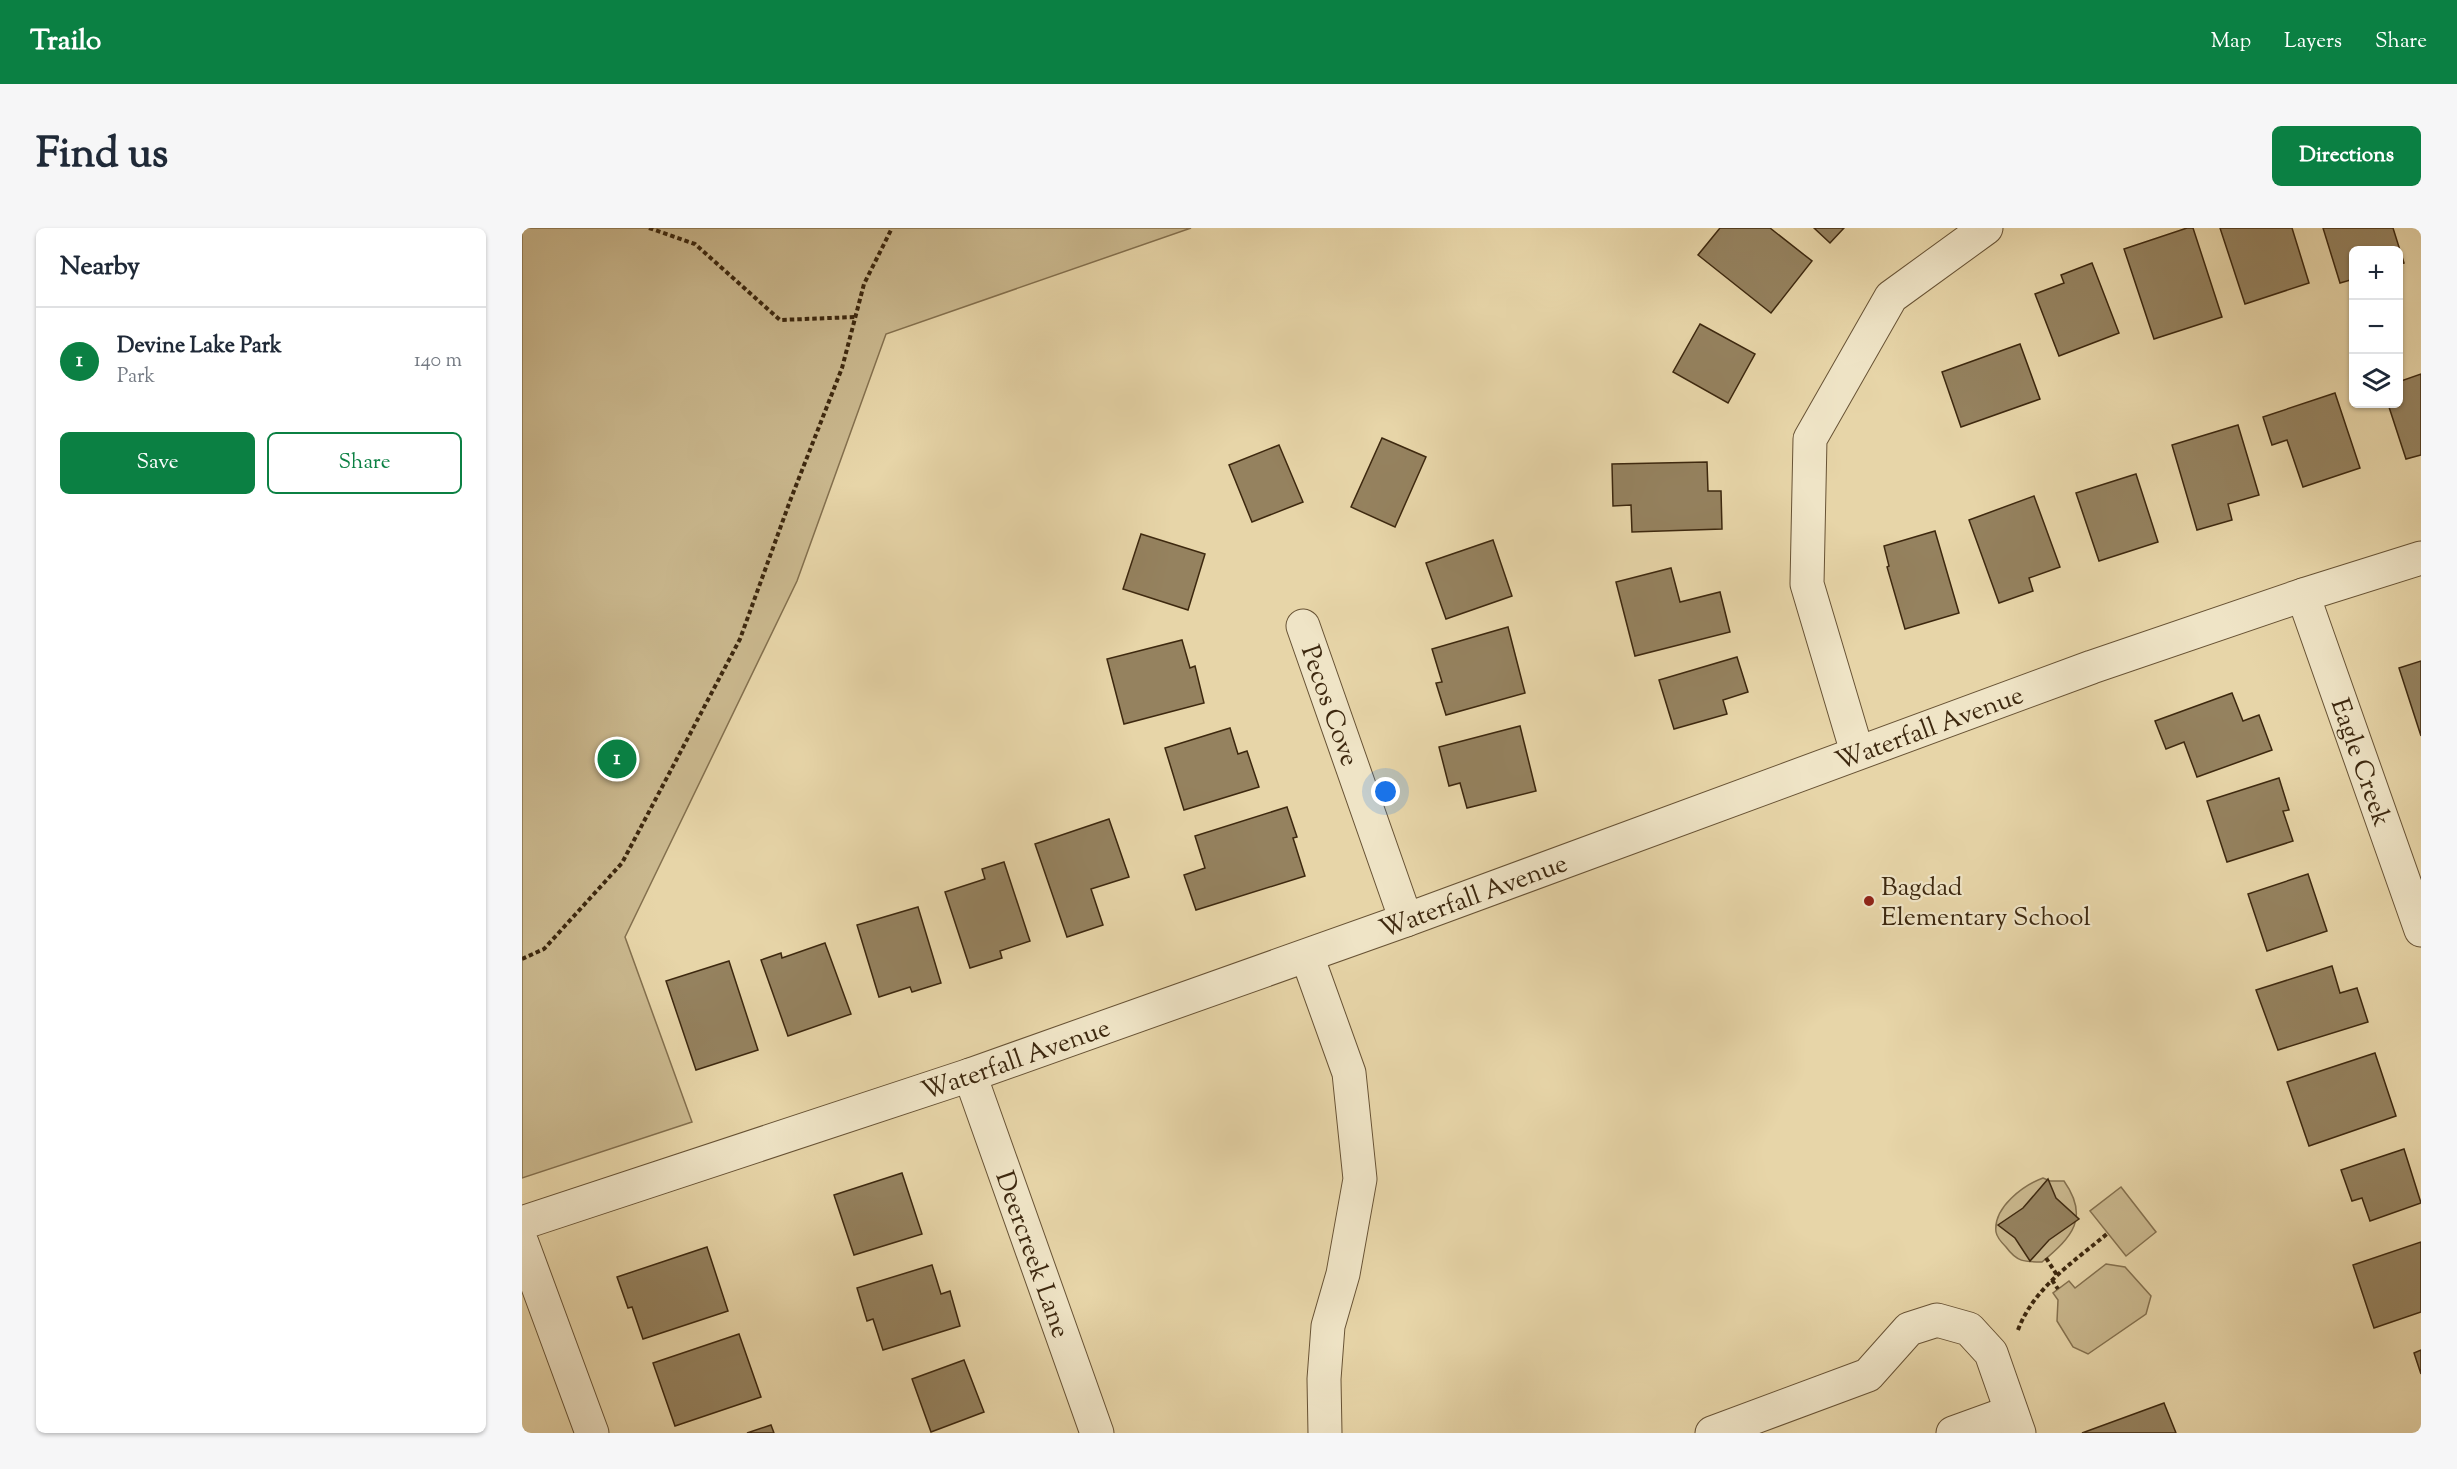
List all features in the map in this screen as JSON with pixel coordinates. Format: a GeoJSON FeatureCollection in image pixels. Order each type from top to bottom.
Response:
{"type":"FeatureCollection","features":[{"type":"Feature","properties":{"kind":"street"},"geometry":{"type":"LineString","coordinates":[[1857,752],[1807,584],[1810,439],[1891,297],[1986,228]]}},
{"type":"Feature","properties":{"kind":"street","name":"Waterfall Avenue"},"geometry":{"type":"LineString","coordinates":[[522,1223],[970,1075],[1406,920],[2091,667],[2303,595],[2421,558]]}},
{"type":"Feature","properties":{"kind":"street","name":"Eagle Creek"},"geometry":{"type":"LineString","coordinates":[[2303,595],[2421,930]]}},
{"type":"Feature","properties":{"kind":"street","name":"Pecos Cove"},"geometry":{"type":"LineString","coordinates":[[1303,626],[1406,920]]}},
{"type":"Feature","properties":{"kind":"street"},"geometry":{"type":"LineString","coordinates":[[1307,956],[1349,1073],[1360,1179],[1343,1274],[1328,1326],[1324,1379],[1325,1433]]}},
{"type":"Feature","properties":{"kind":"street","name":"Deercreek Lane"},"geometry":{"type":"LineString","coordinates":[[970,1075],[1097,1433]]}},
{"type":"Feature","properties":{"kind":"street"},"geometry":{"type":"LineString","coordinates":[[522,1243],[592,1433]]}},
{"type":"Feature","properties":{"kind":"street"},"geometry":{"type":"LineString","coordinates":[[1712,1433],[1868,1375],[1909,1329],[1937,1320],[1969,1329],[1991,1353],[2015,1423],[1953,1433]]}},
{"type":"Feature","properties":{"kind":"path"},"geometry":{"type":"LineString","coordinates":[[649,228],[695,244],[780,320],[855,317]]}},
{"type":"Feature","properties":{"kind":"path"},"geometry":{"type":"LineString","coordinates":[[522,959],[544,949],[622,863],[740,639],[790,501],[842,368],[864,284],[892,228]]}},
{"type":"Feature","properties":{"kind":"path"},"geometry":{"type":"LineString","coordinates":[[2015,1337],[2022,1318],[2052,1280],[2108,1233]]}},
{"type":"Feature","properties":{"kind":"path"},"geometry":{"type":"LineString","coordinates":[[2046,1258],[2057,1275]]}},
{"type":"Feature","properties":{"kind":"path"},"geometry":{"type":"LineString","coordinates":[[2052,1280],[2058,1289]]}},
{"type":"Feature","properties":{"kind":"shaded area"},"geometry":{"type":"Polygon","coordinates":[[[522,228],[1191,228],[886,334],[797,581],[625,937],[692,1122],[522,1178],[522,228]]]}},
{"type":"Feature","properties":{"kind":"shaded area"},"geometry":{"type":"Polygon","coordinates":[[[2043,1178],[2050,1181],[2064,1181],[2076,1206],[2074,1226],[2062,1244],[2042,1262],[2026,1261],[2014,1256],[2000,1240],[1996,1232],[1996,1223],[1999,1214],[2011,1198],[2043,1178]]]}},
{"type":"Feature","properties":{"kind":"shaded area"},"geometry":{"type":"Polygon","coordinates":[[[2121,1187],[2156,1232],[2126,1256],[2090,1211],[2121,1187]]]}},
{"type":"Feature","properties":{"kind":"shaded area"},"geometry":{"type":"Polygon","coordinates":[[[2106,1264],[2125,1267],[2151,1296],[2146,1314],[2088,1354],[2073,1347],[2057,1321],[2058,1300],[2053,1293],[2069,1281],[2075,1288],[2106,1264]]]}},
{"type":"Feature","properties":{"kind":"building"},"geometry":{"type":"Polygon","coordinates":[[[1720,228],[1770,228],[1812,261],[1771,313],[1698,255],[1720,228]]]}},
{"type":"Feature","properties":{"kind":"building"},"geometry":{"type":"Polygon","coordinates":[[[1814,228],[1844,228],[1830,243],[1814,228]]]}},
{"type":"Feature","properties":{"kind":"building"},"geometry":{"type":"Polygon","coordinates":[[[2193,228],[2222,317],[2154,339],[2124,249],[2193,228]]]}},
{"type":"Feature","properties":{"kind":"building"},"geometry":{"type":"Polygon","coordinates":[[[2220,228],[2292,228],[2309,283],[2245,304],[2220,228]]]}},
{"type":"Feature","properties":{"kind":"building"},"geometry":{"type":"Polygon","coordinates":[[[2323,228],[2393,228],[2399,246],[2349,246],[2349,280],[2340,283],[2323,228]]]}},
{"type":"Feature","properties":{"kind":"building"},"geometry":{"type":"Polygon","coordinates":[[[2092,263],[2119,333],[2059,356],[2035,294],[2064,283],[2061,275],[2092,263]]]}},
{"type":"Feature","properties":{"kind":"building"},"geometry":{"type":"Polygon","coordinates":[[[1700,324],[1755,354],[1728,403],[1673,372],[1700,324]]]}},
{"type":"Feature","properties":{"kind":"building"},"geometry":{"type":"Polygon","coordinates":[[[2020,344],[2040,399],[1961,427],[1942,372],[2020,344]]]}},
{"type":"Feature","properties":{"kind":"building"},"geometry":{"type":"Polygon","coordinates":[[[2421,374],[2421,455],[2406,459],[2389,408],[2403,408],[2403,380],[2421,374]]]}},
{"type":"Feature","properties":{"kind":"building"},"geometry":{"type":"Polygon","coordinates":[[[2335,393],[2360,468],[2303,487],[2287,440],[2272,445],[2263,417],[2335,393]]]}},
{"type":"Feature","properties":{"kind":"building"},"geometry":{"type":"Polygon","coordinates":[[[2238,425],[2259,495],[2228,504],[2232,520],[2197,530],[2172,445],[2238,425]]]}},
{"type":"Feature","properties":{"kind":"building"},"geometry":{"type":"Polygon","coordinates":[[[1382,438],[1426,457],[1395,527],[1351,507],[1382,438]]]}},
{"type":"Feature","properties":{"kind":"building"},"geometry":{"type":"Polygon","coordinates":[[[1279,445],[1303,502],[1252,522],[1229,465],[1279,445]]]}},
{"type":"Feature","properties":{"kind":"building"},"geometry":{"type":"Polygon","coordinates":[[[1707,462],[1708,491],[1721,491],[1722,529],[1632,532],[1631,505],[1613,506],[1612,464],[1707,462]]]}},
{"type":"Feature","properties":{"kind":"building"},"geometry":{"type":"Polygon","coordinates":[[[2136,474],[2158,542],[2099,561],[2076,493],[2136,474]]]}},
{"type":"Feature","properties":{"kind":"building"},"geometry":{"type":"Polygon","coordinates":[[[2034,496],[2060,567],[2029,578],[2033,591],[1999,603],[1969,520],[2034,496]]]}},
{"type":"Feature","properties":{"kind":"building"},"geometry":{"type":"Polygon","coordinates":[[[1935,531],[1959,613],[1905,629],[1887,567],[1889,566],[1884,546],[1935,531]]]}},
{"type":"Feature","properties":{"kind":"building"},"geometry":{"type":"Polygon","coordinates":[[[1141,534],[1205,554],[1188,610],[1123,589],[1141,534]]]}},
{"type":"Feature","properties":{"kind":"building"},"geometry":{"type":"Polygon","coordinates":[[[1493,540],[1512,596],[1446,619],[1426,563],[1493,540]]]}},
{"type":"Feature","properties":{"kind":"building"},"geometry":{"type":"Polygon","coordinates":[[[1671,568],[1680,602],[1720,592],[1730,632],[1635,656],[1616,582],[1671,568]]]}},
{"type":"Feature","properties":{"kind":"building"},"geometry":{"type":"Polygon","coordinates":[[[1508,627],[1525,693],[1446,715],[1436,683],[1442,682],[1432,649],[1508,627]]]}},
{"type":"Feature","properties":{"kind":"building"},"geometry":{"type":"Polygon","coordinates":[[[1182,640],[1190,668],[1195,666],[1204,703],[1124,724],[1107,659],[1182,640]]]}},
{"type":"Feature","properties":{"kind":"building"},"geometry":{"type":"Polygon","coordinates":[[[1737,657],[1748,692],[1723,700],[1727,714],[1674,729],[1659,680],[1737,657]]]}},
{"type":"Feature","properties":{"kind":"building"},"geometry":{"type":"Polygon","coordinates":[[[2421,661],[2421,736],[2399,668],[2421,661]]]}},
{"type":"Feature","properties":{"kind":"building"},"geometry":{"type":"Polygon","coordinates":[[[2232,693],[2243,721],[2259,715],[2272,750],[2197,777],[2184,742],[2166,749],[2155,721],[2232,693]]]}},
{"type":"Feature","properties":{"kind":"building"},"geometry":{"type":"Polygon","coordinates":[[[1520,726],[1536,791],[1467,808],[1460,783],[1449,786],[1439,747],[1520,726]]]}},
{"type":"Feature","properties":{"kind":"building"},"geometry":{"type":"Polygon","coordinates":[[[1230,728],[1238,754],[1247,751],[1259,787],[1184,810],[1165,748],[1230,728]]]}},
{"type":"Feature","properties":{"kind":"building"},"geometry":{"type":"Polygon","coordinates":[[[2279,778],[2289,810],[2283,811],[2293,841],[2227,862],[2207,801],[2279,778]]]}},
{"type":"Feature","properties":{"kind":"building"},"geometry":{"type":"Polygon","coordinates":[[[1287,807],[1297,837],[1293,838],[1305,876],[1196,910],[1184,875],[1205,868],[1195,836],[1287,807]]]}},
{"type":"Feature","properties":{"kind":"building"},"geometry":{"type":"Polygon","coordinates":[[[1109,819],[1129,877],[1091,889],[1103,925],[1067,937],[1035,844],[1109,819]]]}},
{"type":"Feature","properties":{"kind":"building"},"geometry":{"type":"Polygon","coordinates":[[[1004,862],[1030,941],[1000,951],[1002,958],[970,968],[945,892],[985,879],[982,869],[1004,862]]]}},
{"type":"Feature","properties":{"kind":"building"},"geometry":{"type":"Polygon","coordinates":[[[2308,874],[2327,931],[2267,951],[2248,894],[2308,874]]]}},
{"type":"Feature","properties":{"kind":"building"},"geometry":{"type":"Polygon","coordinates":[[[918,907],[941,983],[912,992],[910,987],[879,997],[857,925],[918,907]]]}},
{"type":"Feature","properties":{"kind":"building"},"geometry":{"type":"Polygon","coordinates":[[[825,943],[851,1014],[788,1036],[761,960],[781,953],[782,958],[825,943]]]}},
{"type":"Feature","properties":{"kind":"building"},"geometry":{"type":"Polygon","coordinates":[[[729,961],[758,1050],[696,1070],[666,981],[729,961]]]}},
{"type":"Feature","properties":{"kind":"building"},"geometry":{"type":"Polygon","coordinates":[[[2332,966],[2340,993],[2357,988],[2368,1022],[2278,1050],[2256,990],[2332,966]]]}},
{"type":"Feature","properties":{"kind":"building"},"geometry":{"type":"Polygon","coordinates":[[[2375,1053],[2396,1116],[2309,1146],[2287,1082],[2375,1053]]]}},
{"type":"Feature","properties":{"kind":"building"},"geometry":{"type":"Polygon","coordinates":[[[2404,1149],[2421,1203],[2370,1221],[2362,1198],[2352,1201],[2341,1170],[2404,1149]]]}},
{"type":"Feature","properties":{"kind":"building"},"geometry":{"type":"Polygon","coordinates":[[[902,1173],[922,1234],[854,1255],[834,1195],[902,1173]]]}},
{"type":"Feature","properties":{"kind":"building"},"geometry":{"type":"Polygon","coordinates":[[[2048,1179],[2056,1198],[2079,1219],[2049,1240],[2030,1261],[2015,1238],[1998,1225],[2023,1208],[2048,1179]]]}},
{"type":"Feature","properties":{"kind":"building"},"geometry":{"type":"Polygon","coordinates":[[[2421,1242],[2421,1312],[2374,1328],[2353,1265],[2421,1242]]]}},
{"type":"Feature","properties":{"kind":"building"},"geometry":{"type":"Polygon","coordinates":[[[707,1247],[728,1311],[643,1339],[632,1307],[628,1308],[617,1277],[707,1247]]]}},
{"type":"Feature","properties":{"kind":"building"},"geometry":{"type":"Polygon","coordinates":[[[932,1265],[941,1294],[950,1291],[960,1326],[883,1350],[873,1319],[867,1321],[857,1288],[932,1265]]]}},
{"type":"Feature","properties":{"kind":"building"},"geometry":{"type":"Polygon","coordinates":[[[739,1334],[761,1397],[675,1426],[653,1363],[739,1334]]]}},
{"type":"Feature","properties":{"kind":"building"},"geometry":{"type":"Polygon","coordinates":[[[2421,1350],[2421,1374],[2414,1353],[2421,1350]]]}},
{"type":"Feature","properties":{"kind":"building"},"geometry":{"type":"Polygon","coordinates":[[[964,1360],[984,1412],[931,1432],[912,1379],[964,1360]]]}},
{"type":"Feature","properties":{"kind":"building"},"geometry":{"type":"Polygon","coordinates":[[[2164,1403],[2176,1433],[2082,1433],[2164,1403]]]}},
{"type":"Feature","properties":{"kind":"building"},"geometry":{"type":"Polygon","coordinates":[[[771,1425],[774,1433],[747,1433],[771,1425]]]}},
{"type":"Feature","properties":{"kind":"place","name":"Devine Lake Park"},"geometry":{"type":"Point","coordinates":[617,759]}},
{"type":"Feature","properties":{"kind":"place","name":"Bagdad Elementary School"},"geometry":{"type":"Point","coordinates":[1869,901]}}]}
